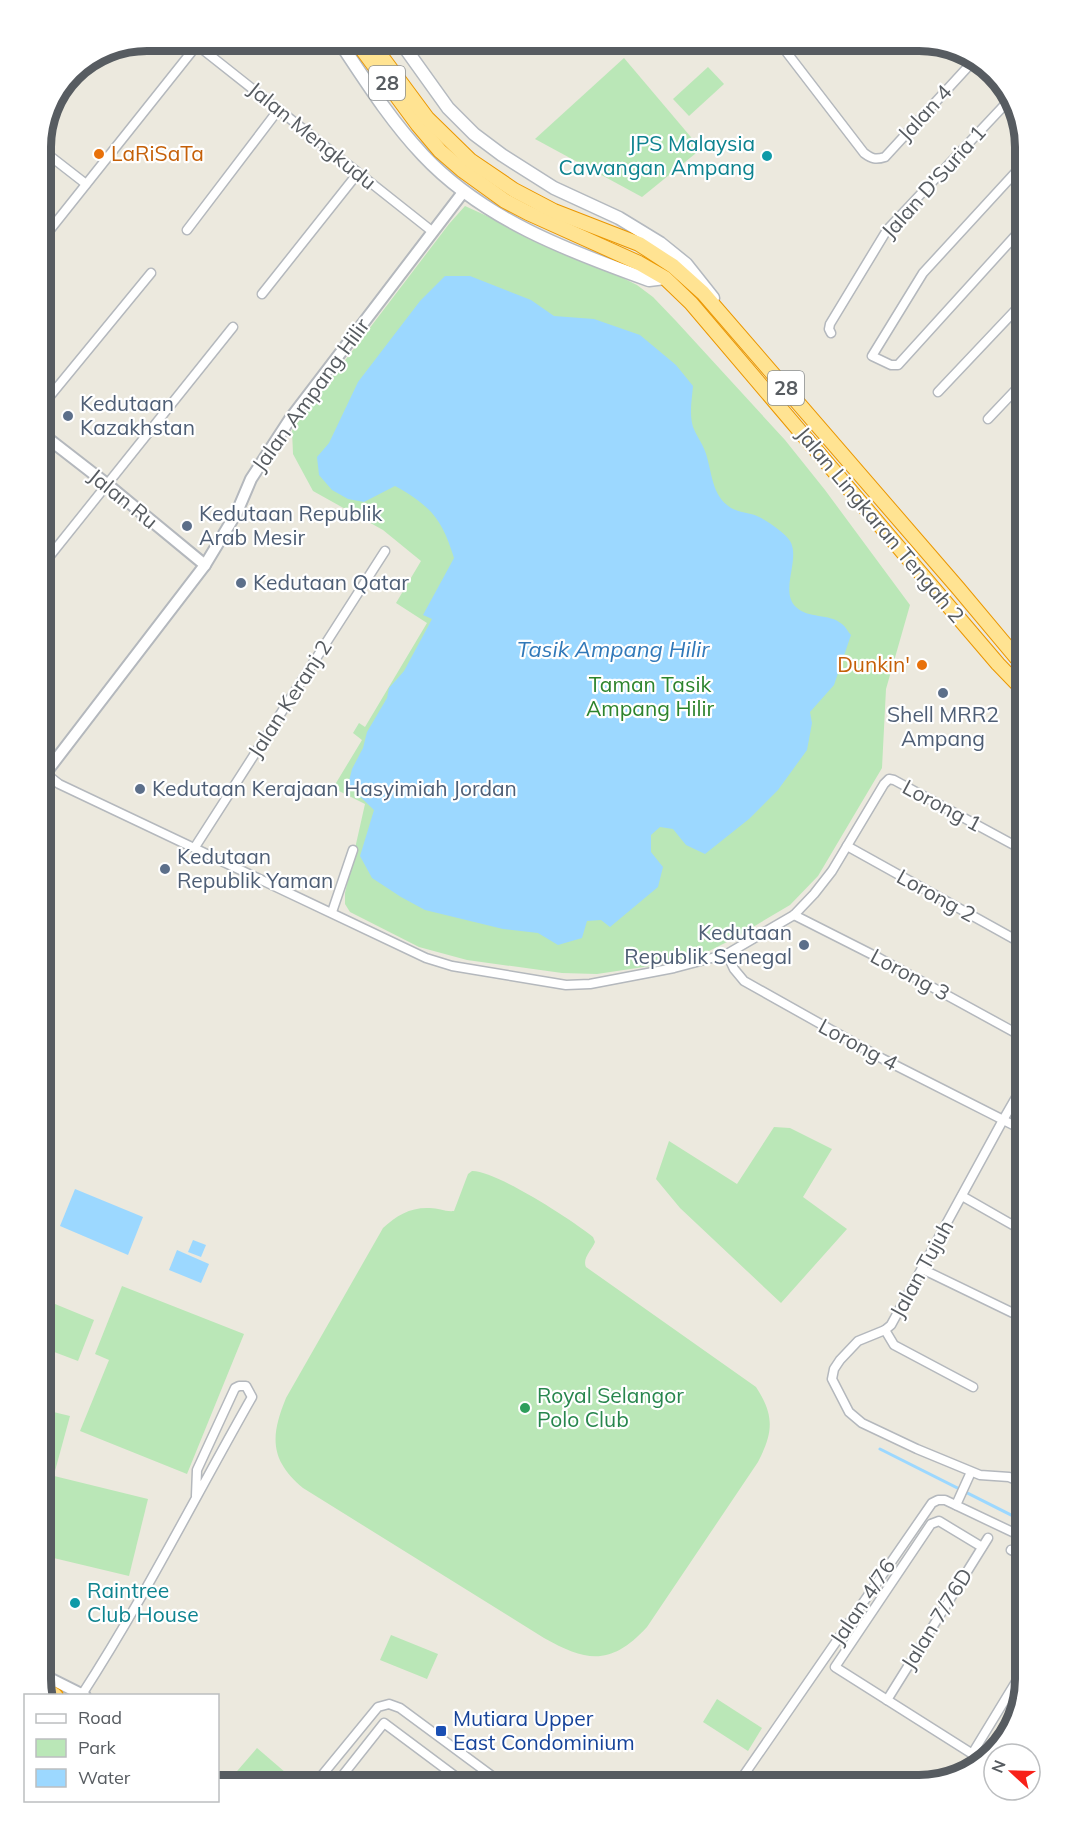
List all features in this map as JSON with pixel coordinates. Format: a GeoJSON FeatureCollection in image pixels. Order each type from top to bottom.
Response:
{"type":"FeatureCollection","features":[{"type":"Feature","properties":{"kind":"highway","name":"Jalan Lingkaran Tengah 2"},"geometry":{"type":"LineString","coordinates":[[365,51],[418,125],[440,151],[505,201],[549,223],[639,244],[673,266],[703,293],[1015,655]]}},
{"type":"Feature","properties":{"kind":"highway","name":"Jalan Lingkaran Tengah 2"},"geometry":{"type":"LineString","coordinates":[[378,51],[427,118],[470,160],[514,190],[554,211],[665,278],[698,311],[970,631],[1015,680]]}},
{"type":"Feature","properties":{"kind":"main road"},"geometry":{"type":"LineString","coordinates":[[346,51],[393,120],[422,154],[464,191],[534,234],[649,280],[665,278]]}},
{"type":"Feature","properties":{"kind":"main road"},"geometry":{"type":"LineString","coordinates":[[407,51],[448,108],[474,134],[502,156],[554,188],[619,218],[660,243],[686,264],[707,288],[729,322]]}},
{"type":"Feature","properties":{"kind":"street"},"geometry":{"type":"LineString","coordinates":[[51,228],[189,51]]}},
{"type":"Feature","properties":{"kind":"street","name":"Jalan Mengkudu"},"geometry":{"type":"LineString","coordinates":[[205,51],[433,232]]}},
{"type":"Feature","properties":{"kind":"street","name":"Jalan 4"},"geometry":{"type":"LineString","coordinates":[[786,51],[864,153],[877,160],[885,157],[969,65]]}},
{"type":"Feature","properties":{"kind":"street","name":"Jalan D'Suria 1"},"geometry":{"type":"LineString","coordinates":[[831,333],[830,324],[887,230],[1005,105]]}},
{"type":"Feature","properties":{"kind":"street"},"geometry":{"type":"LineString","coordinates":[[187,230],[279,110]]}},
{"type":"Feature","properties":{"kind":"street"},"geometry":{"type":"LineString","coordinates":[[51,157],[86,184]]}},
{"type":"Feature","properties":{"kind":"street"},"geometry":{"type":"LineString","coordinates":[[262,294],[358,173]]}},
{"type":"Feature","properties":{"kind":"street"},"geometry":{"type":"LineString","coordinates":[[1015,174],[923,273],[872,356],[891,365],[898,365],[1015,237]]}},
{"type":"Feature","properties":{"kind":"street","name":"Jalan Ampang Hilir"},"geometry":{"type":"LineString","coordinates":[[51,766],[205,565],[237,512],[251,479],[286,425],[464,191]]}},
{"type":"Feature","properties":{"kind":"street"},"geometry":{"type":"LineString","coordinates":[[51,395],[151,273]]}},
{"type":"Feature","properties":{"kind":"street"},"geometry":{"type":"LineString","coordinates":[[938,392],[1015,312]]}},
{"type":"Feature","properties":{"kind":"street"},"geometry":{"type":"LineString","coordinates":[[51,555],[233,327]]}},
{"type":"Feature","properties":{"kind":"street"},"geometry":{"type":"LineString","coordinates":[[988,419],[1015,391]]}},
{"type":"Feature","properties":{"kind":"street","name":"Jalan Ru"},"geometry":{"type":"LineString","coordinates":[[51,441],[205,565]]}},
{"type":"Feature","properties":{"kind":"street","name":"Jalan Keranj 2"},"geometry":{"type":"LineString","coordinates":[[195,847],[385,551]]}},
{"type":"Feature","properties":{"kind":"street"},"geometry":{"type":"LineString","coordinates":[[51,780],[426,958],[452,966],[566,985],[590,984],[674,968],[727,954],[794,915],[826,879],[847,846]]}},
{"type":"Feature","properties":{"kind":"street","name":"Lorong 1"},"geometry":{"type":"LineString","coordinates":[[847,846],[884,784],[889,780],[894,780],[1015,844]]}},
{"type":"Feature","properties":{"kind":"street","name":"Lorong 2"},"geometry":{"type":"LineString","coordinates":[[847,846],[1015,939]]}},
{"type":"Feature","properties":{"kind":"street"},"geometry":{"type":"LineString","coordinates":[[332,912],[353,850]]}},
{"type":"Feature","properties":{"kind":"street","name":"Lorong 3"},"geometry":{"type":"LineString","coordinates":[[794,915],[1015,1032]]}},
{"type":"Feature","properties":{"kind":"street","name":"Lorong 4"},"geometry":{"type":"LineString","coordinates":[[727,954],[734,969],[744,981],[883,1059],[1003,1120]]}},
{"type":"Feature","properties":{"kind":"street","name":"Jalan Tujuh"},"geometry":{"type":"LineString","coordinates":[[1015,1100],[891,1325],[885,1330],[858,1341],[840,1360],[834,1369],[832,1379],[849,1412],[862,1423],[971,1472],[989,1477],[1009,1477],[1015,1479]]}},
{"type":"Feature","properties":{"kind":"street"},"geometry":{"type":"LineString","coordinates":[[1003,1120],[1015,1126]]}},
{"type":"Feature","properties":{"kind":"street"},"geometry":{"type":"LineString","coordinates":[[962,1196],[1015,1226]]}},
{"type":"Feature","properties":{"kind":"street"},"geometry":{"type":"LineString","coordinates":[[922,1269],[1015,1314]]}},
{"type":"Feature","properties":{"kind":"street"},"geometry":{"type":"LineString","coordinates":[[885,1330],[894,1345],[973,1388]]}},
{"type":"Feature","properties":{"kind":"street"},"geometry":{"type":"LineString","coordinates":[[84,1694],[177,1534],[252,1397],[246,1386],[235,1388],[197,1470],[196,1496]]}},
{"type":"Feature","properties":{"kind":"street"},"geometry":{"type":"LineString","coordinates":[[956,1505],[971,1472]]}},
{"type":"Feature","properties":{"kind":"street","name":"Jalan 4/76"},"geometry":{"type":"LineString","coordinates":[[744,1775],[932,1503],[945,1500],[1015,1533]]}},
{"type":"Feature","properties":{"kind":"street"},"geometry":{"type":"LineString","coordinates":[[975,1756],[835,1667],[931,1524],[939,1521],[982,1547]]}},
{"type":"Feature","properties":{"kind":"street","name":"Jalan 7/76D"},"geometry":{"type":"LineString","coordinates":[[886,1700],[988,1538]]}},
{"type":"Feature","properties":{"kind":"street"},"geometry":{"type":"LineString","coordinates":[[1011,1550],[1015,1552]]}},
{"type":"Feature","properties":{"kind":"street"},"geometry":{"type":"LineString","coordinates":[[51,1679],[81,1694]]}},
{"type":"Feature","properties":{"kind":"street"},"geometry":{"type":"LineString","coordinates":[[972,1754],[1014,1686]]}},
{"type":"Feature","properties":{"kind":"street"},"geometry":{"type":"LineString","coordinates":[[322,1775],[378,1707],[389,1704],[400,1708],[491,1775]]}},
{"type":"Feature","properties":{"kind":"street"},"geometry":{"type":"LineString","coordinates":[[343,1775],[383,1723],[454,1775]]}},
{"type":"Feature","properties":{"kind":"green space"},"geometry":{"type":"Polygon","coordinates":[[[624,58],[701,149],[642,197],[535,139],[624,58]]]}},
{"type":"Feature","properties":{"kind":"green space"},"geometry":{"type":"Polygon","coordinates":[[[708,67],[724,84],[689,116],[673,99],[708,67]]]}},
{"type":"Feature","properties":{"kind":"green space","name":"Tasik Ampang Hilir"},"geometry":{"type":"Polygon","coordinates":[[[465,206],[617,275],[637,285],[653,297],[785,440],[910,605],[886,689],[882,768],[818,876],[790,905],[709,951],[657,965],[597,974],[562,973],[467,960],[419,947],[350,912],[345,904],[345,893],[365,804],[333,788],[362,740],[353,733],[359,723],[365,727],[427,623],[396,603],[421,561],[383,530],[313,491],[293,454],[292,430],[465,206]]]}},
{"type":"Feature","properties":{"kind":"green space"},"geometry":{"type":"Polygon","coordinates":[[[774,1127],[790,1128],[832,1149],[803,1197],[847,1229],[781,1303],[680,1208],[656,1179],[669,1141],[737,1184],[774,1127]]]}},
{"type":"Feature","properties":{"kind":"green space","name":"Royal Selangor Polo Club"},"geometry":{"type":"Polygon","coordinates":[[[472,1171],[483,1173],[515,1187],[593,1237],[595,1242],[586,1257],[586,1267],[756,1387],[769,1416],[767,1442],[758,1462],[647,1627],[622,1648],[611,1654],[587,1656],[544,1638],[303,1488],[284,1468],[279,1458],[276,1447],[277,1425],[286,1398],[383,1228],[410,1210],[433,1208],[454,1211],[468,1174],[472,1171]]]}},
{"type":"Feature","properties":{"kind":"green space"},"geometry":{"type":"Polygon","coordinates":[[[122,1286],[244,1334],[187,1474],[80,1431],[109,1360],[95,1354],[122,1286]]]}},
{"type":"Feature","properties":{"kind":"green space"},"geometry":{"type":"Polygon","coordinates":[[[55,1304],[94,1320],[78,1361],[51,1351],[51,1314],[55,1304]]]}},
{"type":"Feature","properties":{"kind":"green space"},"geometry":{"type":"Polygon","coordinates":[[[51,1411],[70,1416],[55,1471],[51,1470],[51,1411]]]}},
{"type":"Feature","properties":{"kind":"green space"},"geometry":{"type":"Polygon","coordinates":[[[51,1475],[148,1499],[129,1576],[51,1557],[51,1475]]]}},
{"type":"Feature","properties":{"kind":"green space"},"geometry":{"type":"Polygon","coordinates":[[[391,1635],[438,1654],[427,1679],[380,1660],[391,1635]]]}},
{"type":"Feature","properties":{"kind":"green space"},"geometry":{"type":"Polygon","coordinates":[[[717,1699],[762,1728],[748,1751],[703,1722],[717,1699]]]}},
{"type":"Feature","properties":{"kind":"green space"},"geometry":{"type":"Polygon","coordinates":[[[257,1748],[288,1775],[234,1775],[257,1748]]]}},
{"type":"Feature","properties":{"kind":"water","name":"Tasik Ampang Hilir"},"geometry":{"type":"Polygon","coordinates":[[[445,276],[470,276],[531,300],[554,316],[594,319],[640,335],[676,365],[693,386],[691,411],[693,427],[705,451],[718,494],[731,508],[761,518],[788,538],[793,548],[789,592],[796,607],[806,613],[837,621],[851,635],[834,685],[810,712],[812,723],[807,750],[778,790],[749,819],[705,854],[686,845],[673,829],[660,827],[651,835],[651,852],[663,867],[658,887],[610,927],[601,920],[587,921],[582,938],[558,945],[538,933],[503,929],[425,910],[372,878],[360,856],[374,810],[348,785],[367,732],[387,698],[389,688],[404,671],[432,619],[423,615],[454,558],[440,523],[418,500],[395,486],[364,502],[348,499],[332,490],[319,475],[317,457],[329,443],[358,382],[420,301],[445,276]]]}},
{"type":"Feature","properties":{"kind":"water"},"geometry":{"type":"Polygon","coordinates":[[[75,1189],[143,1217],[128,1255],[60,1226],[75,1189]]]}},
{"type":"Feature","properties":{"kind":"water"},"geometry":{"type":"Polygon","coordinates":[[[193,1240],[206,1245],[201,1257],[188,1252],[193,1240]]]}},
{"type":"Feature","properties":{"kind":"water"},"geometry":{"type":"Polygon","coordinates":[[[177,1250],[209,1264],[201,1283],[169,1270],[177,1250]]]}},
{"type":"Feature","properties":{"kind":"waterway"},"geometry":{"type":"LineString","coordinates":[[880,1449],[1015,1517]]}},
{"type":"Feature","properties":{"kind":"place","name":"LaRiSaTa"},"geometry":{"type":"Point","coordinates":[99,154]}},
{"type":"Feature","properties":{"kind":"place","name":"JPS Malaysia Cawangan Ampang"},"geometry":{"type":"Point","coordinates":[767,156]}},
{"type":"Feature","properties":{"kind":"place","name":"Kedutaan Kazakhstan"},"geometry":{"type":"Point","coordinates":[68,416]}},
{"type":"Feature","properties":{"kind":"place","name":"Kedutaan Republik Arab Mesir"},"geometry":{"type":"Point","coordinates":[187,526]}},
{"type":"Feature","properties":{"kind":"place","name":"Kedutaan Qatar"},"geometry":{"type":"Point","coordinates":[241,583]}},
{"type":"Feature","properties":{"kind":"place","name":"Dunkin'"},"geometry":{"type":"Point","coordinates":[922,665]}},
{"type":"Feature","properties":{"kind":"place","name":"Shell MRR2 Ampang"},"geometry":{"type":"Point","coordinates":[943,693]}},
{"type":"Feature","properties":{"kind":"place","name":"Kedutaan Kerajaan Hasyimiah Jordan"},"geometry":{"type":"Point","coordinates":[140,789]}},
{"type":"Feature","properties":{"kind":"place","name":"Kedutaan Republik Yaman"},"geometry":{"type":"Point","coordinates":[165,869]}},
{"type":"Feature","properties":{"kind":"place","name":"Kedutaan Republik Senegal"},"geometry":{"type":"Point","coordinates":[804,945]}},
{"type":"Feature","properties":{"kind":"place","name":"Royal Selangor Polo Club"},"geometry":{"type":"Point","coordinates":[525,1408]}},
{"type":"Feature","properties":{"kind":"place","name":"Raintree Club House"},"geometry":{"type":"Point","coordinates":[75,1603]}},
{"type":"Feature","properties":{"kind":"place","name":"Mutiara Upper East Condominium"},"geometry":{"type":"Point","coordinates":[441,1731]}},
{"type":"Feature","properties":{"kind":"park label","name":"Taman Tasik Ampang Hilir"},"geometry":{"type":"Point","coordinates":[650,697]}}]}
